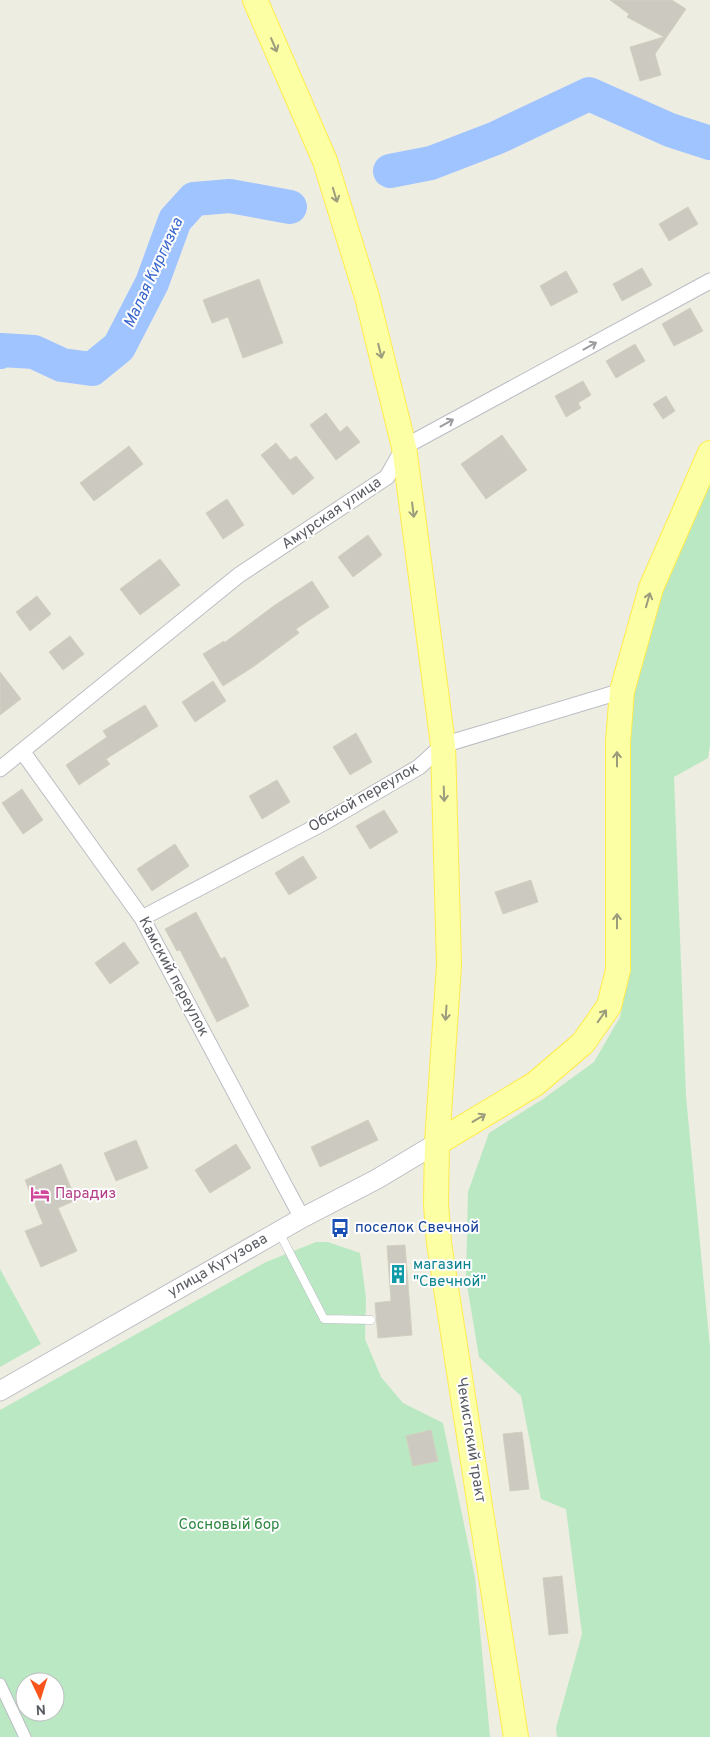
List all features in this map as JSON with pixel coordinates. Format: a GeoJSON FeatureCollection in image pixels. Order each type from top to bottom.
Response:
{"type":"FeatureCollection","features":[{"type":"Feature","properties":{"kind":"main road","name":"Чекистский тракт"},"geometry":{"type":"LineString","coordinates":[[255,0],[325,161],[367,297],[404,447],[443,746],[449,965],[437,1143],[436,1204],[439,1243],[516,1737]]}},
{"type":"Feature","properties":{"kind":"main road"},"geometry":{"type":"LineString","coordinates":[[437,1143],[535,1084],[584,1043],[609,1006],[618,970],[618,742],[622,691],[651,588],[710,453]]}},
{"type":"Feature","properties":{"kind":"street"},"geometry":{"type":"LineString","coordinates":[[404,447],[710,281]]}},
{"type":"Feature","properties":{"kind":"street","name":"Амурская улица"},"geometry":{"type":"LineString","coordinates":[[0,769],[239,575],[387,477],[404,447]]}},
{"type":"Feature","properties":{"kind":"street","name":"Обской переулок"},"geometry":{"type":"LineString","coordinates":[[142,918],[325,822],[419,767],[443,746],[622,691]]}},
{"type":"Feature","properties":{"kind":"street","name":"Камский переулок"},"geometry":{"type":"LineString","coordinates":[[22,751],[142,918],[302,1218]]}},
{"type":"Feature","properties":{"kind":"street","name":"улица Кутузова"},"geometry":{"type":"LineString","coordinates":[[0,1392],[302,1218],[377,1179],[437,1143]]}},
{"type":"Feature","properties":{"kind":"street"},"geometry":{"type":"LineString","coordinates":[[0,1684],[25,1737]]}},
{"type":"Feature","properties":{"kind":"lane"},"geometry":{"type":"LineString","coordinates":[[278,1232],[324,1319],[371,1320]]}},
{"type":"Feature","properties":{"kind":"green space"},"geometry":{"type":"Polygon","coordinates":[[[710,476],[710,745],[708,758],[674,777],[686,1096],[710,1348],[710,1737],[557,1737],[556,1728],[582,1634],[566,1509],[541,1499],[521,1396],[479,1357],[466,1279],[468,1192],[489,1133],[543,1099],[594,1062],[620,1017],[630,966],[627,741],[634,692],[659,591],[710,476]]]}},
{"type":"Feature","properties":{"kind":"green space","name":"Сосновый бор"},"geometry":{"type":"Polygon","coordinates":[[[316,1242],[328,1242],[360,1253],[366,1298],[365,1339],[381,1377],[403,1403],[443,1423],[475,1577],[490,1737],[0,1737],[0,1410],[266,1262],[316,1242]]]}},
{"type":"Feature","properties":{"kind":"green space"},"geometry":{"type":"Polygon","coordinates":[[[0,1269],[41,1344],[0,1367],[0,1269]]]}},
{"type":"Feature","properties":{"kind":"building"},"geometry":{"type":"Polygon","coordinates":[[[610,0],[672,0],[686,9],[655,54],[661,75],[640,81],[630,47],[664,37],[627,17],[629,14],[610,0]]]}},
{"type":"Feature","properties":{"kind":"building"},"geometry":{"type":"Polygon","coordinates":[[[688,207],[698,224],[669,241],[659,224],[688,207]]]}},
{"type":"Feature","properties":{"kind":"building"},"geometry":{"type":"Polygon","coordinates":[[[642,268],[652,285],[622,301],[613,284],[642,268]]]}},
{"type":"Feature","properties":{"kind":"building"},"geometry":{"type":"Polygon","coordinates":[[[566,271],[578,292],[551,306],[540,286],[566,271]]]}},
{"type":"Feature","properties":{"kind":"building"},"geometry":{"type":"Polygon","coordinates":[[[259,279],[283,343],[243,358],[228,317],[212,323],[203,300],[259,279]]]}},
{"type":"Feature","properties":{"kind":"building"},"geometry":{"type":"Polygon","coordinates":[[[690,308],[703,331],[674,346],[662,324],[690,308]]]}},
{"type":"Feature","properties":{"kind":"building"},"geometry":{"type":"Polygon","coordinates":[[[635,344],[645,361],[616,378],[606,361],[635,344]]]}},
{"type":"Feature","properties":{"kind":"building"},"geometry":{"type":"Polygon","coordinates":[[[583,381],[591,395],[578,403],[581,408],[566,417],[555,396],[583,381]]]}},
{"type":"Feature","properties":{"kind":"building"},"geometry":{"type":"Polygon","coordinates":[[[666,396],[675,411],[663,419],[653,404],[666,396]]]}},
{"type":"Feature","properties":{"kind":"building"},"geometry":{"type":"Polygon","coordinates":[[[326,413],[340,432],[347,426],[360,442],[336,460],[310,425],[326,413]]]}},
{"type":"Feature","properties":{"kind":"building"},"geometry":{"type":"Polygon","coordinates":[[[502,435],[527,470],[486,499],[461,464],[502,435]]]}},
{"type":"Feature","properties":{"kind":"building"},"geometry":{"type":"Polygon","coordinates":[[[276,443],[290,460],[296,456],[314,478],[293,495],[261,455],[276,443]]]}},
{"type":"Feature","properties":{"kind":"building"},"geometry":{"type":"Polygon","coordinates":[[[129,446],[143,464],[94,501],[80,483],[129,446]]]}},
{"type":"Feature","properties":{"kind":"building"},"geometry":{"type":"Polygon","coordinates":[[[227,499],[244,525],[223,539],[206,513],[227,499]]]}},
{"type":"Feature","properties":{"kind":"building"},"geometry":{"type":"Polygon","coordinates":[[[368,535],[382,555],[353,577],[338,557],[368,535]]]}},
{"type":"Feature","properties":{"kind":"building"},"geometry":{"type":"Polygon","coordinates":[[[160,559],[180,585],[140,615],[120,589],[160,559]]]}},
{"type":"Feature","properties":{"kind":"building"},"geometry":{"type":"Polygon","coordinates":[[[312,581],[329,607],[296,629],[299,633],[253,667],[223,686],[203,654],[224,641],[224,643],[275,605],[312,581]]]}},
{"type":"Feature","properties":{"kind":"building"},"geometry":{"type":"Polygon","coordinates":[[[37,596],[51,614],[30,631],[16,612],[37,596]]]}},
{"type":"Feature","properties":{"kind":"building"},"geometry":{"type":"Polygon","coordinates":[[[70,636],[84,654],[63,670],[49,652],[70,636]]]}},
{"type":"Feature","properties":{"kind":"building"},"geometry":{"type":"Polygon","coordinates":[[[0,672],[21,699],[0,715],[0,672]]]}},
{"type":"Feature","properties":{"kind":"building"},"geometry":{"type":"Polygon","coordinates":[[[213,681],[226,701],[195,722],[182,702],[213,681]]]}},
{"type":"Feature","properties":{"kind":"building"},"geometry":{"type":"Polygon","coordinates":[[[145,705],[158,726],[106,759],[110,764],[79,785],[66,765],[107,737],[103,731],[145,705]]]}},
{"type":"Feature","properties":{"kind":"building"},"geometry":{"type":"Polygon","coordinates":[[[356,733],[372,762],[350,775],[333,747],[356,733]]]}},
{"type":"Feature","properties":{"kind":"building"},"geometry":{"type":"Polygon","coordinates":[[[277,780],[290,802],[262,819],[249,796],[277,780]]]}},
{"type":"Feature","properties":{"kind":"building"},"geometry":{"type":"Polygon","coordinates":[[[22,789],[43,820],[23,834],[2,803],[22,789]]]}},
{"type":"Feature","properties":{"kind":"building"},"geometry":{"type":"Polygon","coordinates":[[[384,810],[398,832],[370,849],[356,826],[384,810]]]}},
{"type":"Feature","properties":{"kind":"building"},"geometry":{"type":"Polygon","coordinates":[[[175,844],[189,866],[152,891],[137,869],[175,844]]]}},
{"type":"Feature","properties":{"kind":"building"},"geometry":{"type":"Polygon","coordinates":[[[303,856],[317,878],[289,895],[275,873],[303,856]]]}},
{"type":"Feature","properties":{"kind":"building"},"geometry":{"type":"Polygon","coordinates":[[[531,880],[538,902],[503,914],[495,892],[531,880]]]}},
{"type":"Feature","properties":{"kind":"building"},"geometry":{"type":"Polygon","coordinates":[[[196,912],[221,959],[225,957],[249,1006],[217,1022],[180,950],[177,951],[165,929],[196,912]]]}},
{"type":"Feature","properties":{"kind":"building"},"geometry":{"type":"Polygon","coordinates":[[[124,942],[139,963],[110,984],[95,963],[124,942]]]}},
{"type":"Feature","properties":{"kind":"building"},"geometry":{"type":"Polygon","coordinates":[[[368,1120],[378,1140],[320,1167],[311,1147],[368,1120]]]}},
{"type":"Feature","properties":{"kind":"building"},"geometry":{"type":"Polygon","coordinates":[[[136,1140],[148,1168],[116,1181],[104,1153],[136,1140]]]}},
{"type":"Feature","properties":{"kind":"building"},"geometry":{"type":"Polygon","coordinates":[[[236,1144],[251,1168],[210,1193],[195,1170],[236,1144]]]}},
{"type":"Feature","properties":{"kind":"building"},"geometry":{"type":"Polygon","coordinates":[[[61,1164],[76,1200],[58,1208],[77,1251],[41,1267],[25,1231],[43,1224],[25,1180],[61,1164]]]}},
{"type":"Feature","properties":{"kind":"building","name":"магазин \"Свечной\""},"geometry":{"type":"Polygon","coordinates":[[[405,1245],[412,1335],[378,1338],[375,1303],[391,1301],[387,1246],[405,1245]]]}},
{"type":"Feature","properties":{"kind":"building"},"geometry":{"type":"Polygon","coordinates":[[[431,1430],[438,1461],[413,1466],[406,1436],[431,1430]]]}},
{"type":"Feature","properties":{"kind":"building"},"geometry":{"type":"Polygon","coordinates":[[[522,1432],[529,1489],[510,1491],[503,1434],[522,1432]]]}},
{"type":"Feature","properties":{"kind":"building"},"geometry":{"type":"Polygon","coordinates":[[[562,1576],[568,1633],[549,1635],[543,1578],[562,1576]]]}},
{"type":"Feature","properties":{"kind":"waterway","name":"Малая Киргизка"},"geometry":{"type":"LineString","coordinates":[[390,171],[431,163],[496,138],[589,94],[670,130],[710,143]]}},
{"type":"Feature","properties":{"kind":"waterway","name":"Малая Киргизка"},"geometry":{"type":"LineString","coordinates":[[0,352],[1,350],[34,352],[62,365],[92,369],[119,347],[152,283],[175,220],[194,199],[230,196],[290,207]]}},
{"type":"Feature","properties":{"kind":"place","name":"Парадиз"},"geometry":{"type":"Point","coordinates":[40,1194]}},
{"type":"Feature","properties":{"kind":"place","name":"поселок Свечной"},"geometry":{"type":"Point","coordinates":[340,1228]}},
{"type":"Feature","properties":{"kind":"place","name":"магазин \"Свечной\""},"geometry":{"type":"Point","coordinates":[398,1274]}}]}
